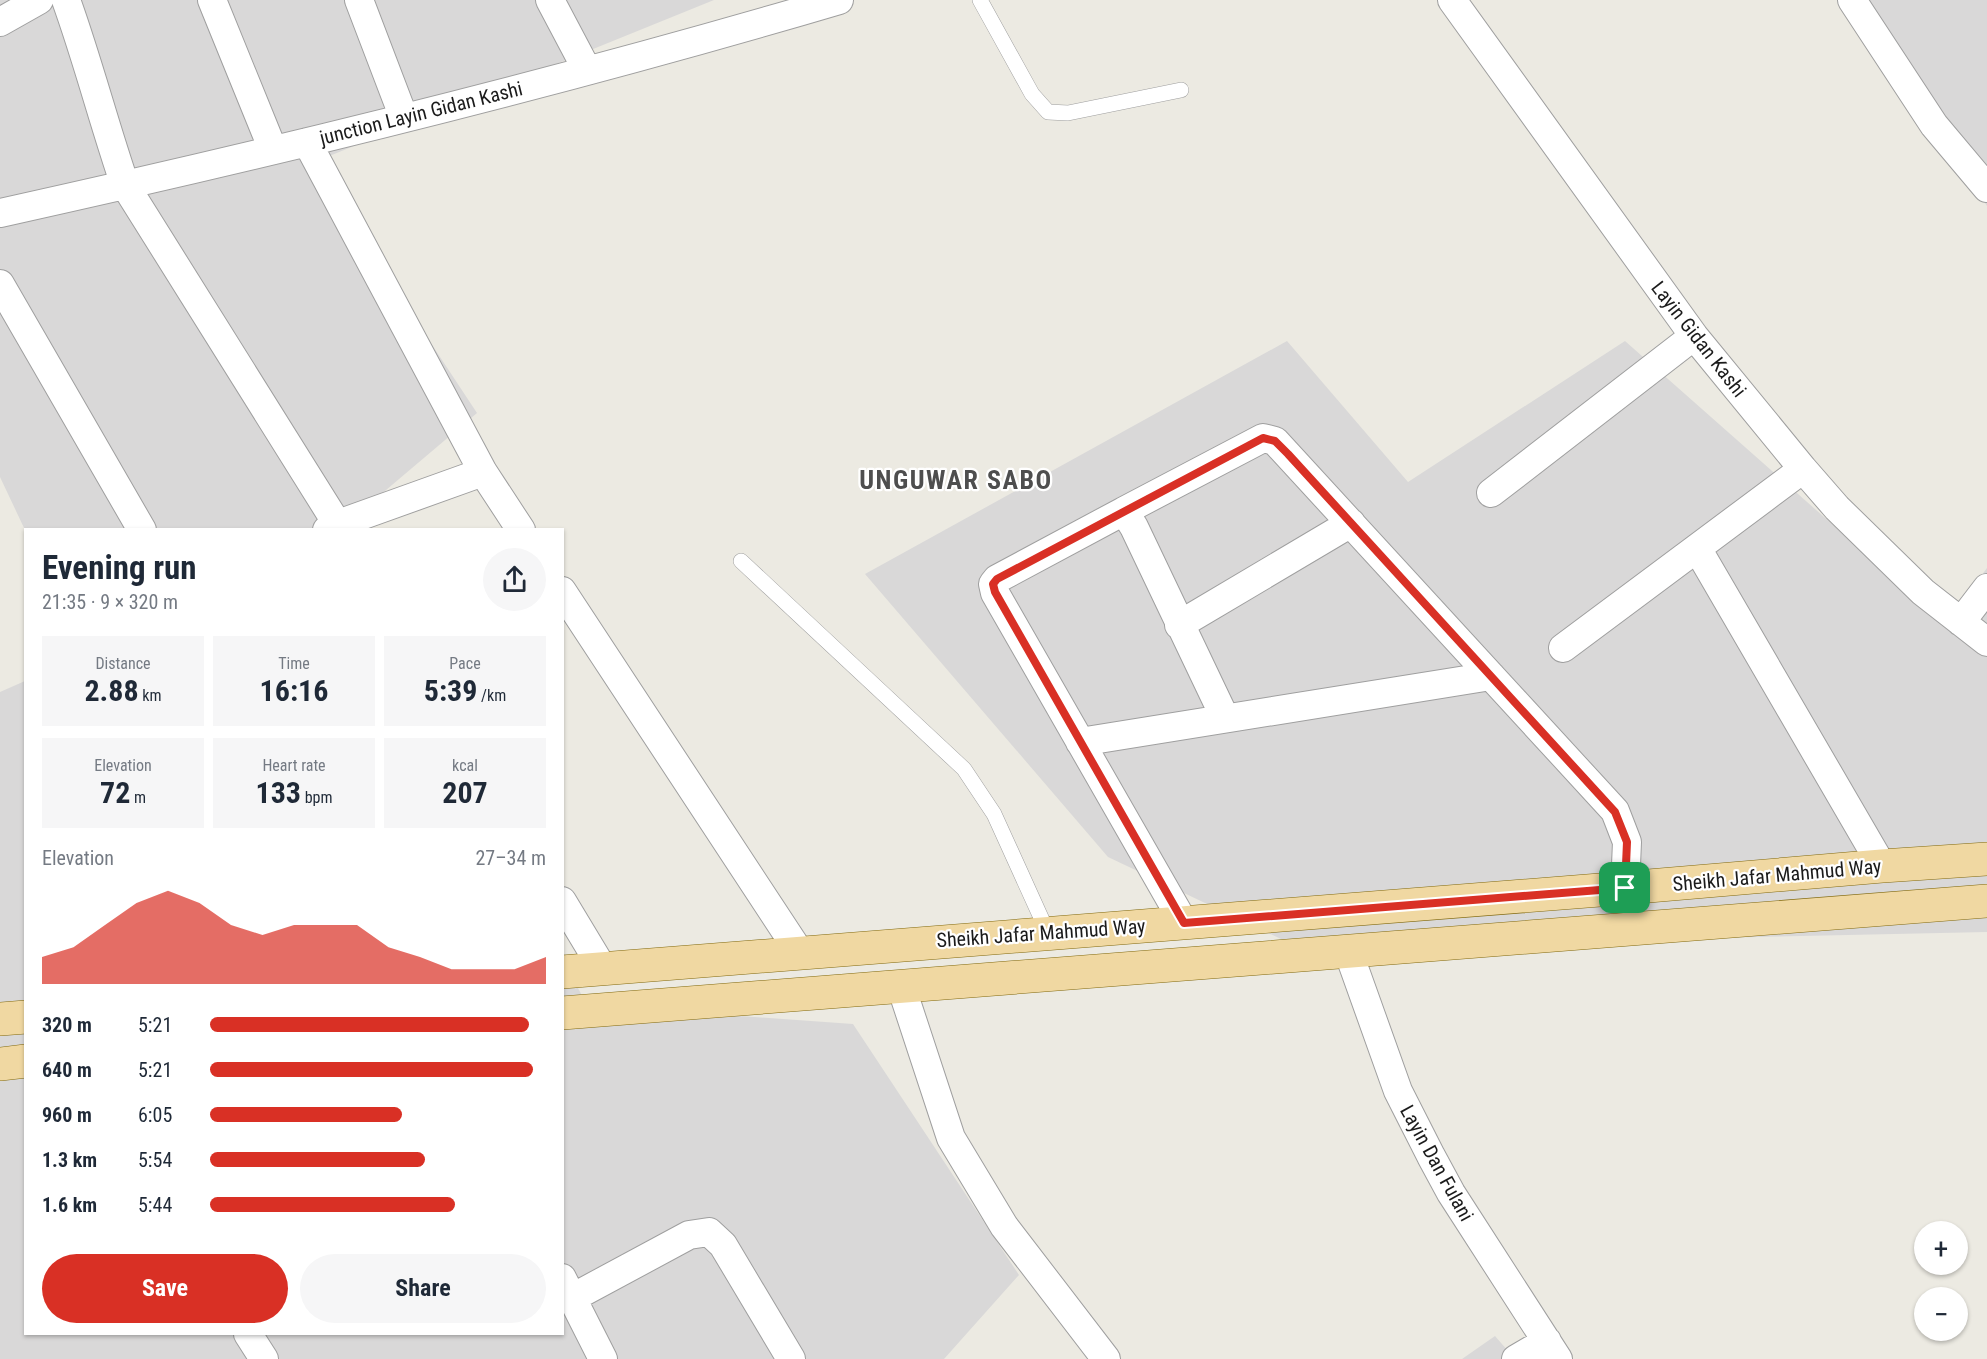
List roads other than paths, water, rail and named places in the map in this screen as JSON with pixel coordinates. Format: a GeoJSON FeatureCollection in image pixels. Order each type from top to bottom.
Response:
{"type":"FeatureCollection","features":[{"type":"Feature","properties":{"kind":"main road","name":"Sheikh Jafar Mahmud Way"},"geometry":{"type":"LineString","coordinates":[[564,972],[1987,859]]}},
{"type":"Feature","properties":{"kind":"main road","name":"Sheikh Jafar Mahmud Way"},"geometry":{"type":"LineString","coordinates":[[564,1013],[1987,901]]}},
{"type":"Feature","properties":{"kind":"main road"},"geometry":{"type":"LineString","coordinates":[[0,1019],[24,1017]]}},
{"type":"Feature","properties":{"kind":"main road"},"geometry":{"type":"LineString","coordinates":[[0,1064],[24,1061]]}},
{"type":"Feature","properties":{"kind":"street"},"geometry":{"type":"LineString","coordinates":[[0,22],[39,0]]}},
{"type":"Feature","properties":{"kind":"street"},"geometry":{"type":"LineString","coordinates":[[66,0],[86,55],[105,128],[125,185],[335,528],[483,472]]}},
{"type":"Feature","properties":{"kind":"street"},"geometry":{"type":"LineString","coordinates":[[212,0],[273,150]]}},
{"type":"Feature","properties":{"kind":"street"},"geometry":{"type":"LineString","coordinates":[[359,0],[404,118]]}},
{"type":"Feature","properties":{"kind":"street"},"geometry":{"type":"LineString","coordinates":[[550,0],[587,70]]}},
{"type":"Feature","properties":{"kind":"street","name":"junction Layin Gidan Kashi"},"geometry":{"type":"LineString","coordinates":[[0,213],[404,118],[735,31],[839,0]]}},
{"type":"Feature","properties":{"kind":"street","name":"Layin Gidan Kashi"},"geometry":{"type":"LineString","coordinates":[[1452,0],[1694,336],[1803,469],[1837,508],[1923,592],[1987,642]]}},
{"type":"Feature","properties":{"kind":"street"},"geometry":{"type":"LineString","coordinates":[[1852,0],[1934,125],[1987,188]]}},
{"type":"Feature","properties":{"kind":"street"},"geometry":{"type":"LineString","coordinates":[[308,142],[483,472],[520,528]]}},
{"type":"Feature","properties":{"kind":"street"},"geometry":{"type":"LineString","coordinates":[[0,284],[141,528]]}},
{"type":"Feature","properties":{"kind":"street"},"geometry":{"type":"LineString","coordinates":[[1491,493],[1694,336]]}},
{"type":"Feature","properties":{"kind":"street"},"geometry":{"type":"LineString","coordinates":[[1184,923],[995,592],[993,584],[997,579],[1263,438],[1275,441],[1288,454],[1615,812],[1627,842],[1625,888]]}},
{"type":"Feature","properties":{"kind":"street"},"geometry":{"type":"LineString","coordinates":[[1563,648],[1803,469]]}},
{"type":"Feature","properties":{"kind":"street"},"geometry":{"type":"LineString","coordinates":[[1124,511],[1225,718]]}},
{"type":"Feature","properties":{"kind":"street"},"geometry":{"type":"LineString","coordinates":[[1179,626],[1351,523]]}},
{"type":"Feature","properties":{"kind":"street"},"geometry":{"type":"LineString","coordinates":[[1697,548],[1882,866]]}},
{"type":"Feature","properties":{"kind":"street"},"geometry":{"type":"LineString","coordinates":[[1961,621],[1987,588]]}},
{"type":"Feature","properties":{"kind":"street"},"geometry":{"type":"LineString","coordinates":[[564,594],[800,953]]}},
{"type":"Feature","properties":{"kind":"street"},"geometry":{"type":"LineString","coordinates":[[1080,742],[1491,676]]}},
{"type":"Feature","properties":{"kind":"street"},"geometry":{"type":"LineString","coordinates":[[564,904],[603,969]]}},
{"type":"Feature","properties":{"kind":"street","name":"Layin Dan Fulani"},"geometry":{"type":"LineString","coordinates":[[1348,951],[1402,1101],[1451,1194],[1553,1350]]}},
{"type":"Feature","properties":{"kind":"street"},"geometry":{"type":"LineString","coordinates":[[901,986],[951,1138],[1004,1226],[1106,1359]]}},
{"type":"Feature","properties":{"kind":"street"},"geometry":{"type":"LineString","coordinates":[[603,1359],[567,1288],[689,1235],[709,1232],[723,1245],[791,1359]]}},
{"type":"Feature","properties":{"kind":"street"},"geometry":{"type":"LineString","coordinates":[[249,1335],[264,1359]]}},
{"type":"Feature","properties":{"kind":"street"},"geometry":{"type":"LineString","coordinates":[[1516,1359],[1553,1350]]}},
{"type":"Feature","properties":{"kind":"lane"},"geometry":{"type":"LineString","coordinates":[[980,0],[1032,94],[1048,112],[1068,113],[1181,90]]}},
{"type":"Feature","properties":{"kind":"lane"},"geometry":{"type":"LineString","coordinates":[[741,561],[964,769],[994,814],[1048,933]]}},
{"type":"Feature","properties":{"kind":"district","name":"UNGUWAR SABO"},"geometry":{"type":"Point","coordinates":[956,480]}}]}
